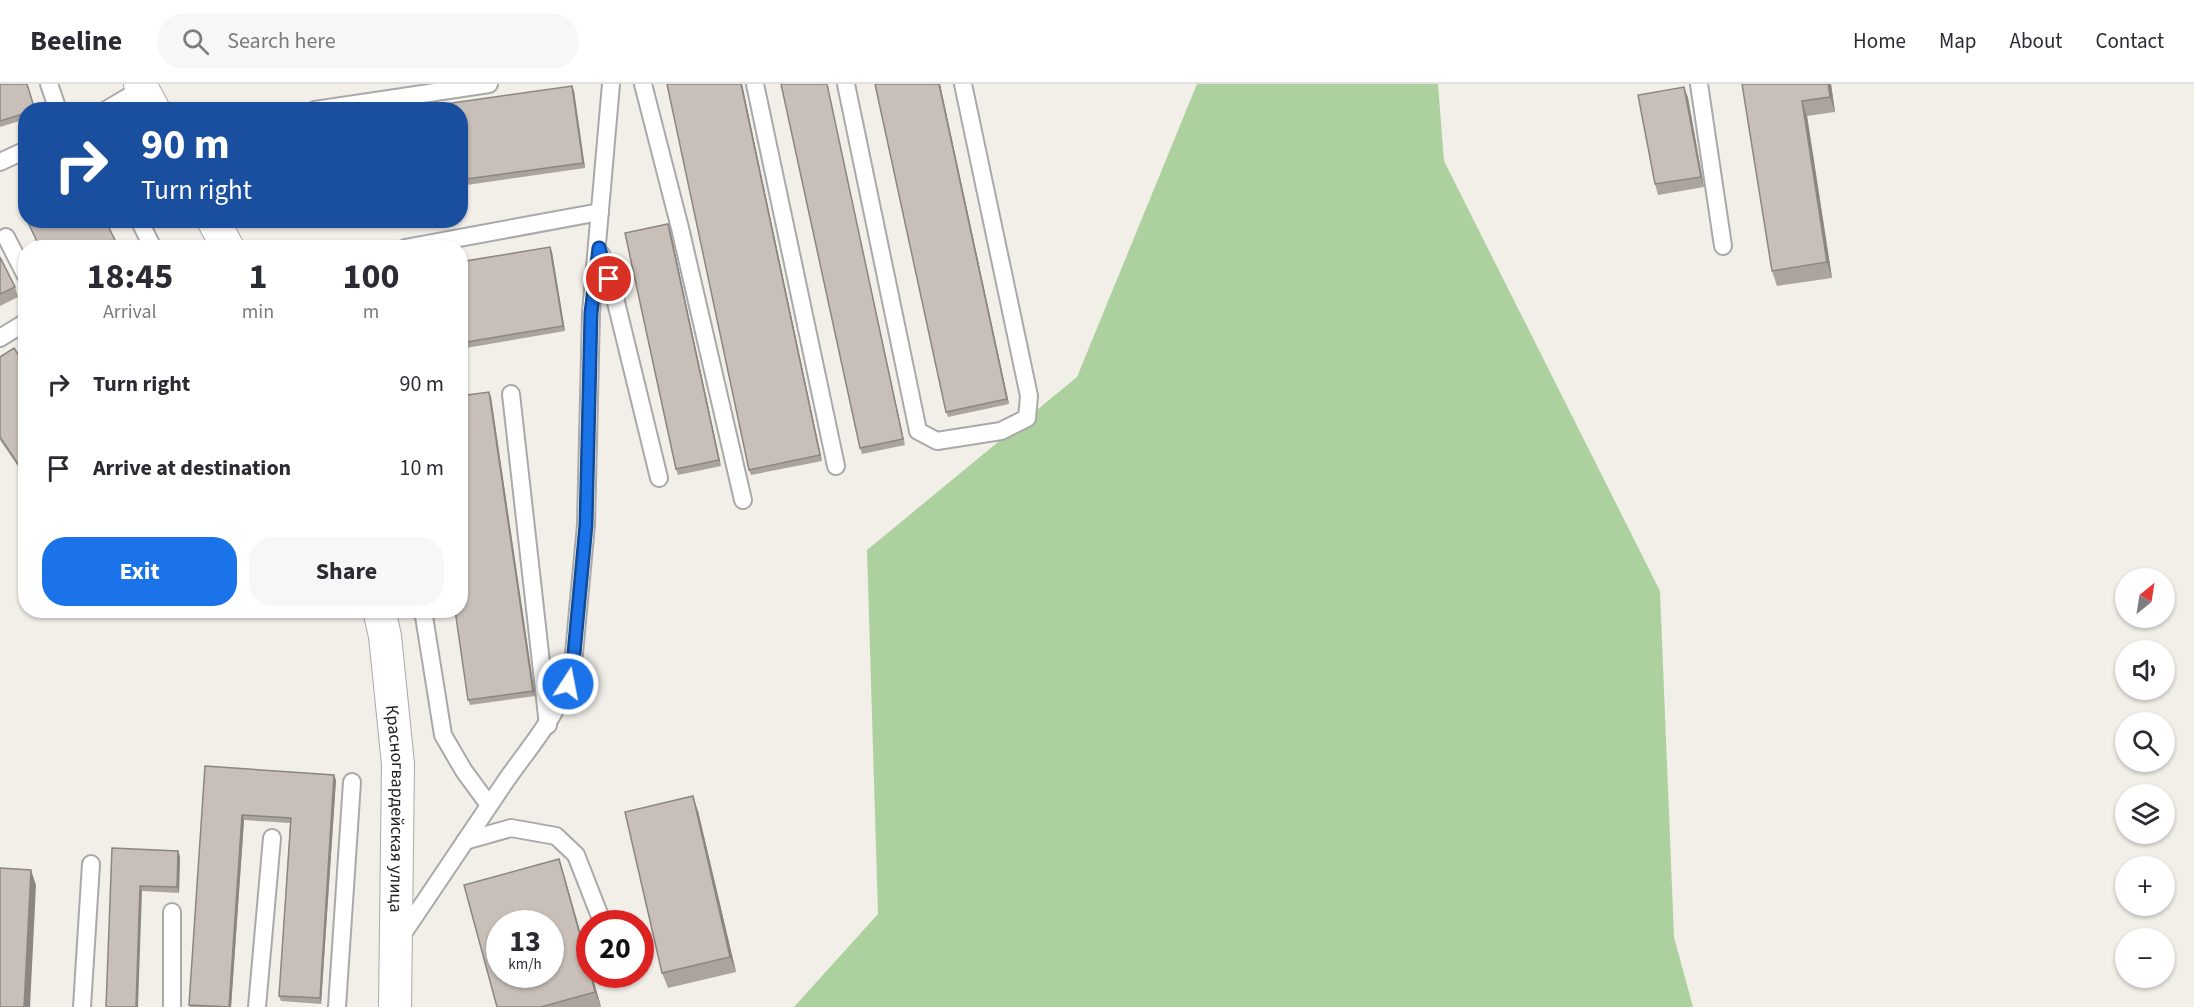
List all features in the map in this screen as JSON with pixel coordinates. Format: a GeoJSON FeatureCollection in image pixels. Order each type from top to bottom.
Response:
{"type":"FeatureCollection","features":[{"type":"Feature","properties":{"kind":"street","name":"Красногвардейская улица"},"geometry":{"type":"LineString","coordinates":[[381,618],[385,636],[398,764],[398,941],[395,1007]]}},
{"type":"Feature","properties":{"kind":"lane"},"geometry":{"type":"LineString","coordinates":[[49,84],[55,102]]}},
{"type":"Feature","properties":{"kind":"lane"},"geometry":{"type":"LineString","coordinates":[[369,102],[489,84]]}},
{"type":"Feature","properties":{"kind":"lane"},"geometry":{"type":"LineString","coordinates":[[398,941],[489,805],[548,725],[568,684],[573,664],[586,525],[591,313],[599,248],[610,84]]}},
{"type":"Feature","properties":{"kind":"lane"},"geometry":{"type":"LineString","coordinates":[[643,84],[680,228],[743,500]]}},
{"type":"Feature","properties":{"kind":"lane"},"geometry":{"type":"LineString","coordinates":[[755,84],[836,466]]}},
{"type":"Feature","properties":{"kind":"lane"},"geometry":{"type":"LineString","coordinates":[[846,84],[918,431],[937,441],[1001,431],[1027,418],[1029,396],[963,84]]}},
{"type":"Feature","properties":{"kind":"lane"},"geometry":{"type":"LineString","coordinates":[[1699,84],[1723,246]]}},
{"type":"Feature","properties":{"kind":"lane"},"geometry":{"type":"LineString","coordinates":[[126,102],[146,94]]}},
{"type":"Feature","properties":{"kind":"lane"},"geometry":{"type":"LineString","coordinates":[[0,162],[18,154]]}},
{"type":"Feature","properties":{"kind":"lane"},"geometry":{"type":"LineString","coordinates":[[448,240],[600,212]]}},
{"type":"Feature","properties":{"kind":"lane"},"geometry":{"type":"LineString","coordinates":[[6,237],[18,260]]}},
{"type":"Feature","properties":{"kind":"lane"},"geometry":{"type":"LineString","coordinates":[[599,248],[614,294],[659,478]]}},
{"type":"Feature","properties":{"kind":"lane"},"geometry":{"type":"LineString","coordinates":[[0,338],[18,327]]}},
{"type":"Feature","properties":{"kind":"lane"},"geometry":{"type":"LineString","coordinates":[[511,394],[548,725]]}},
{"type":"Feature","properties":{"kind":"lane"},"geometry":{"type":"LineString","coordinates":[[424,618],[443,735],[464,771],[489,805]]}},
{"type":"Feature","properties":{"kind":"lane"},"geometry":{"type":"LineString","coordinates":[[337,1007],[352,782]]}},
{"type":"Feature","properties":{"kind":"lane"},"geometry":{"type":"LineString","coordinates":[[465,841],[511,828],[556,836],[576,855],[598,910]]}},
{"type":"Feature","properties":{"kind":"lane"},"geometry":{"type":"LineString","coordinates":[[257,1007],[272,838]]}},
{"type":"Feature","properties":{"kind":"lane"},"geometry":{"type":"LineString","coordinates":[[82,1007],[91,864]]}},
{"type":"Feature","properties":{"kind":"lane"},"geometry":{"type":"LineString","coordinates":[[172,912],[172,1007]]}},
{"type":"Feature","properties":{"kind":"green space"},"geometry":{"type":"Polygon","coordinates":[[[1197,84],[1438,84],[1444,161],[1660,591],[1674,937],[1693,1007],[794,1007],[878,914],[867,550],[1077,377],[1197,84]]]}},
{"type":"Feature","properties":{"kind":"building"},"geometry":{"type":"Polygon","coordinates":[[[0,84],[27,84],[33,102],[18,102],[18,115],[0,121],[0,84]]]}},
{"type":"Feature","properties":{"kind":"building"},"geometry":{"type":"Polygon","coordinates":[[[667,84],[741,84],[820,455],[749,470],[667,84]]]}},
{"type":"Feature","properties":{"kind":"building"},"geometry":{"type":"Polygon","coordinates":[[[781,84],[827,84],[903,439],[860,448],[781,84]]]}},
{"type":"Feature","properties":{"kind":"building"},"geometry":{"type":"Polygon","coordinates":[[[875,84],[939,84],[1007,399],[946,412],[875,84]]]}},
{"type":"Feature","properties":{"kind":"building"},"geometry":{"type":"Polygon","coordinates":[[[1742,84],[1828,84],[1830,97],[1802,101],[1827,262],[1772,271],[1742,84]]]}},
{"type":"Feature","properties":{"kind":"building"},"geometry":{"type":"Polygon","coordinates":[[[572,86],[583,163],[468,179],[468,102],[459,102],[572,86]]]}},
{"type":"Feature","properties":{"kind":"building"},"geometry":{"type":"Polygon","coordinates":[[[1684,87],[1701,177],[1655,184],[1638,95],[1684,87]]]}},
{"type":"Feature","properties":{"kind":"building"},"geometry":{"type":"Polygon","coordinates":[[[668,224],[719,460],[676,469],[625,233],[668,224]]]}},
{"type":"Feature","properties":{"kind":"building"},"geometry":{"type":"Polygon","coordinates":[[[31,228],[109,228],[115,240],[36,240],[31,228]]]}},
{"type":"Feature","properties":{"kind":"building"},"geometry":{"type":"Polygon","coordinates":[[[550,247],[563,326],[468,342],[468,261],[550,247]]]}},
{"type":"Feature","properties":{"kind":"building"},"geometry":{"type":"Polygon","coordinates":[[[0,257],[15,287],[0,294],[0,257]]]}},
{"type":"Feature","properties":{"kind":"building"},"geometry":{"type":"Polygon","coordinates":[[[14,348],[18,354],[18,464],[0,437],[0,357],[14,348]]]}},
{"type":"Feature","properties":{"kind":"building"},"geometry":{"type":"Polygon","coordinates":[[[489,392],[533,691],[468,700],[456,618],[468,618],[468,395],[489,392]]]}},
{"type":"Feature","properties":{"kind":"building"},"geometry":{"type":"Polygon","coordinates":[[[205,766],[334,775],[320,998],[279,996],[291,818],[242,815],[229,1007],[189,1005],[205,766]]]}},
{"type":"Feature","properties":{"kind":"building"},"geometry":{"type":"Polygon","coordinates":[[[693,796],[730,957],[662,973],[654,938],[654,910],[648,910],[625,812],[693,796]]]}},
{"type":"Feature","properties":{"kind":"building"},"geometry":{"type":"Polygon","coordinates":[[[112,848],[178,851],[177,887],[140,886],[136,1007],[106,1007],[112,848]]]}},
{"type":"Feature","properties":{"kind":"building"},"geometry":{"type":"Polygon","coordinates":[[[559,859],[576,920],[576,988],[594,988],[595,992],[541,1007],[497,1007],[492,988],[564,988],[564,910],[486,910],[486,966],[464,885],[559,859]]]}},
{"type":"Feature","properties":{"kind":"building"},"geometry":{"type":"Polygon","coordinates":[[[0,868],[31,870],[24,1007],[0,1007],[0,868]]]}},
{"type":"Feature","properties":{"kind":"route"},"geometry":{"type":"LineString","coordinates":[[568,684],[573,664],[586,525],[591,313],[599,248],[609,279]]}}]}
